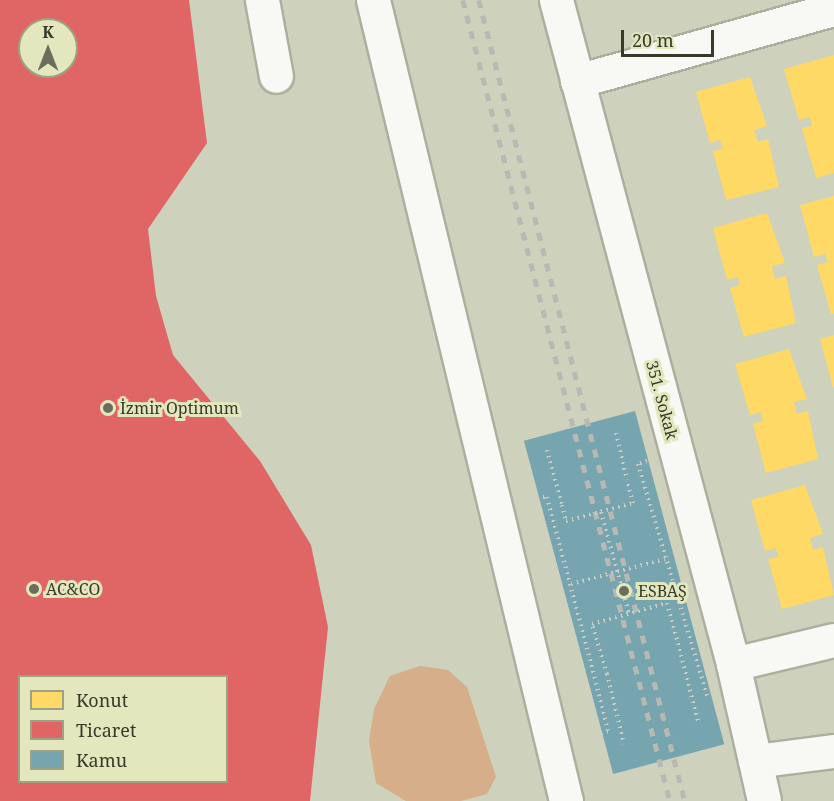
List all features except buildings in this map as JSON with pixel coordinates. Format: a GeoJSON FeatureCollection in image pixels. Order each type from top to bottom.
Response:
{"type":"FeatureCollection","features":[{"type":"Feature","properties":{"kind":"street"},"geometry":{"type":"LineString","coordinates":[[262,0],[276,76]]}},
{"type":"Feature","properties":{"kind":"street"},"geometry":{"type":"LineString","coordinates":[[373,0],[566,801]]}},
{"type":"Feature","properties":{"kind":"street","name":"351. Sokak"},"geometry":{"type":"LineString","coordinates":[[556,0],[733,664],[764,801]]}},
{"type":"Feature","properties":{"kind":"street"},"geometry":{"type":"LineString","coordinates":[[577,81],[834,9]]}},
{"type":"Feature","properties":{"kind":"street"},"geometry":{"type":"LineString","coordinates":[[733,664],[834,640]]}},
{"type":"Feature","properties":{"kind":"street"},"geometry":{"type":"LineString","coordinates":[[755,761],[834,751]]}},
{"type":"Feature","properties":{"kind":"path"},"geometry":{"type":"LineString","coordinates":[[547,450],[566,521],[633,503],[616,433]]}},
{"type":"Feature","properties":{"kind":"path"},"geometry":{"type":"LineString","coordinates":[[638,464],[689,649]]}},
{"type":"Feature","properties":{"kind":"path"},"geometry":{"type":"LineString","coordinates":[[548,497],[608,731],[553,749]]}},
{"type":"Feature","properties":{"kind":"path"},"geometry":{"type":"LineString","coordinates":[[601,512],[629,614]]}},
{"type":"Feature","properties":{"kind":"path"},"geometry":{"type":"LineString","coordinates":[[571,584],[665,559]]}},
{"type":"Feature","properties":{"kind":"path"},"geometry":{"type":"LineString","coordinates":[[624,744],[592,624],[667,603],[698,722]]}},
{"type":"Feature","properties":{"kind":"shaded area"},"geometry":{"type":"Polygon","coordinates":[[[420,666],[448,670],[467,687],[496,777],[487,794],[461,801],[406,801],[376,783],[369,741],[374,709],[390,676],[420,666]]]}},
{"type":"Feature","properties":{"kind":"railway"},"geometry":{"type":"LineString","coordinates":[[463,0],[670,801]]}},
{"type":"Feature","properties":{"kind":"railway"},"geometry":{"type":"LineString","coordinates":[[479,0],[685,801]]}},
{"type":"Feature","properties":{"kind":"place","name":"İzmir Optimum"},"geometry":{"type":"Point","coordinates":[108,408]}},
{"type":"Feature","properties":{"kind":"place","name":"AC&CO"},"geometry":{"type":"Point","coordinates":[34,589]}},
{"type":"Feature","properties":{"kind":"place","name":"ESBAŞ"},"geometry":{"type":"Point","coordinates":[624,591]}}]}
